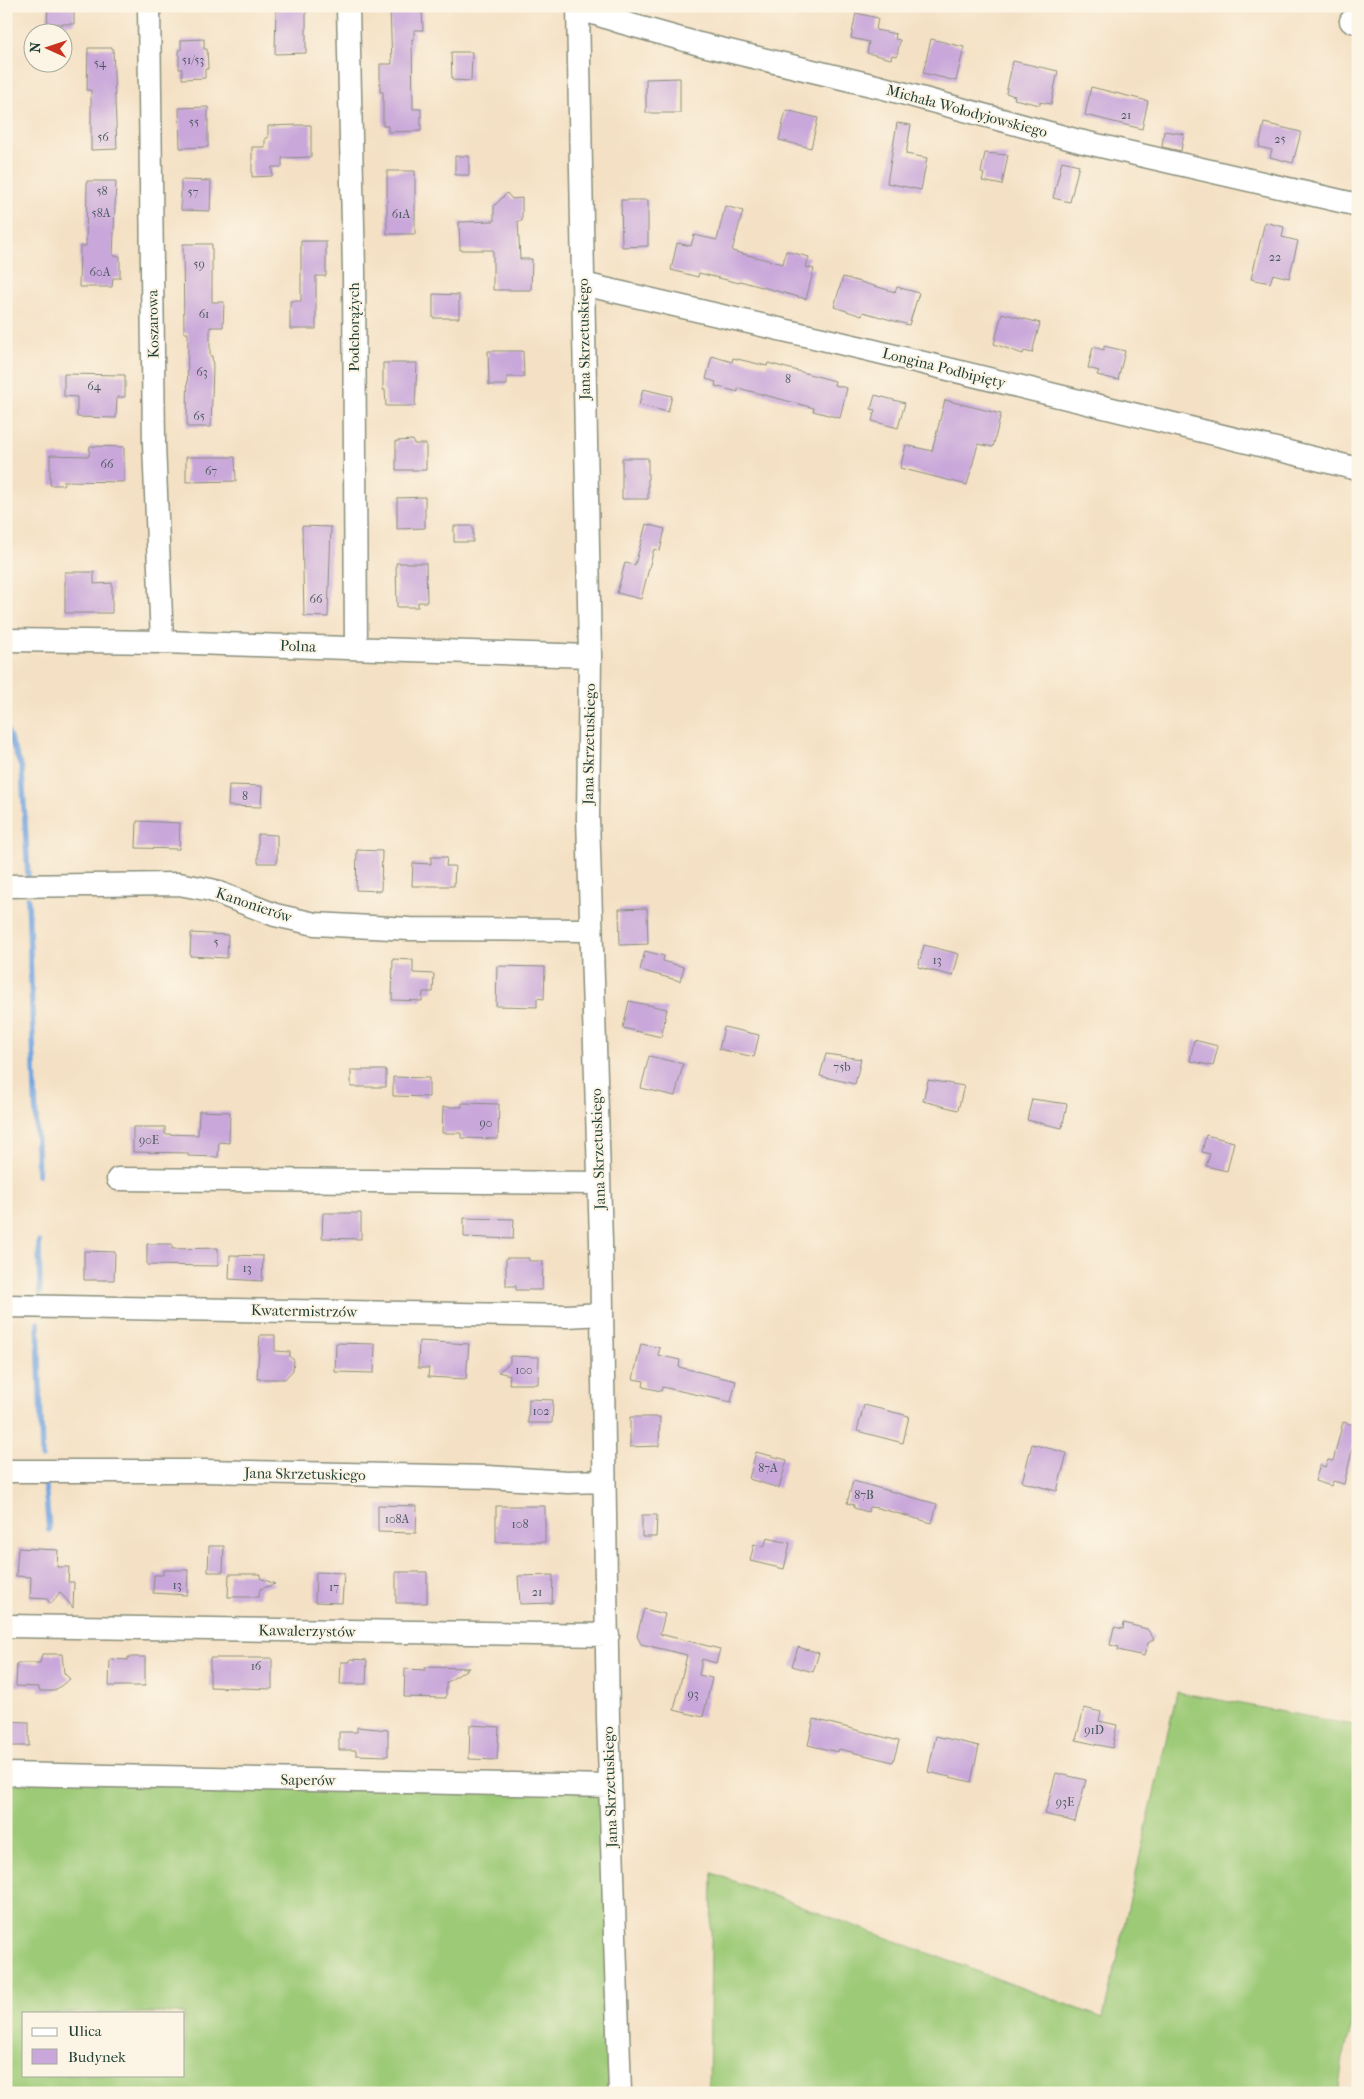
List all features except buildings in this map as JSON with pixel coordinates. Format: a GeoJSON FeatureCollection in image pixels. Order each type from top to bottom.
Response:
{"type":"FeatureCollection","features":[{"type":"Feature","properties":{"kind":"street","name":"Koszarowa"},"geometry":{"type":"LineString","coordinates":[[149,6],[154,444],[162,642]]}},
{"type":"Feature","properties":{"kind":"street","name":"Podchorążych"},"geometry":{"type":"LineString","coordinates":[[348,6],[354,270],[356,648]]}},
{"type":"Feature","properties":{"kind":"street","name":"Michała Wołodyjowskiego"},"geometry":{"type":"LineString","coordinates":[[578,7],[624,23],[699,44],[880,87],[1079,141],[1358,205]]}},
{"type":"Feature","properties":{"kind":"street","name":"Jana Skrzetuskiego"},"geometry":{"type":"LineString","coordinates":[[578,7],[590,656],[588,818],[602,1314],[610,1786],[620,2093]]}},
{"type":"Feature","properties":{"kind":"street","name":"Longina Podbipięty"},"geometry":{"type":"LineString","coordinates":[[583,284],[866,349],[1358,468]]}},
{"type":"Feature","properties":{"kind":"street","name":"Polna"},"geometry":{"type":"LineString","coordinates":[[6,640],[162,642],[590,656]]}},
{"type":"Feature","properties":{"kind":"street","name":"Kanonierów"},"geometry":{"type":"LineString","coordinates":[[6,886],[179,884],[211,890],[274,915],[315,924],[410,929],[591,930]]}},
{"type":"Feature","properties":{"kind":"street"},"geometry":{"type":"LineString","coordinates":[[118,1179],[599,1183]]}},
{"type":"Feature","properties":{"kind":"street","name":"Kwatermistrzów"},"geometry":{"type":"LineString","coordinates":[[6,1306],[557,1316],[602,1314]]}},
{"type":"Feature","properties":{"kind":"street","name":"Jana Skrzetuskiego"},"geometry":{"type":"LineString","coordinates":[[6,1471],[204,1471],[488,1477],[568,1482],[604,1481]]}},
{"type":"Feature","properties":{"kind":"street","name":"Kawalerzystów"},"geometry":{"type":"LineString","coordinates":[[6,1626],[608,1635]]}},
{"type":"Feature","properties":{"kind":"street","name":"Saperów"},"geometry":{"type":"LineString","coordinates":[[6,1774],[610,1786]]}},
{"type":"Feature","properties":{"kind":"green space"},"geometry":{"type":"Polygon","coordinates":[[[1177,1692],[1358,1726],[1358,2000],[1343,2058],[1338,2093],[709,2093],[712,1873],[1103,2018],[1177,1692]]]}},
{"type":"Feature","properties":{"kind":"green space"},"geometry":{"type":"Polygon","coordinates":[[[6,1774],[610,1786],[620,2093],[6,2093],[6,1774]]]}},
{"type":"Feature","properties":{"kind":"waterway"},"geometry":{"type":"LineString","coordinates":[[6,728],[22,769],[28,876]]}},
{"type":"Feature","properties":{"kind":"waterway"},"geometry":{"type":"LineString","coordinates":[[28,898],[38,1175]]}},
{"type":"Feature","properties":{"kind":"waterway"},"geometry":{"type":"LineString","coordinates":[[39,1242],[40,1293]]}},
{"type":"Feature","properties":{"kind":"waterway"},"geometry":{"type":"LineString","coordinates":[[38,1323],[42,1457]]}},
{"type":"Feature","properties":{"kind":"waterway"},"geometry":{"type":"LineString","coordinates":[[45,1485],[49,1530]]}}]}
